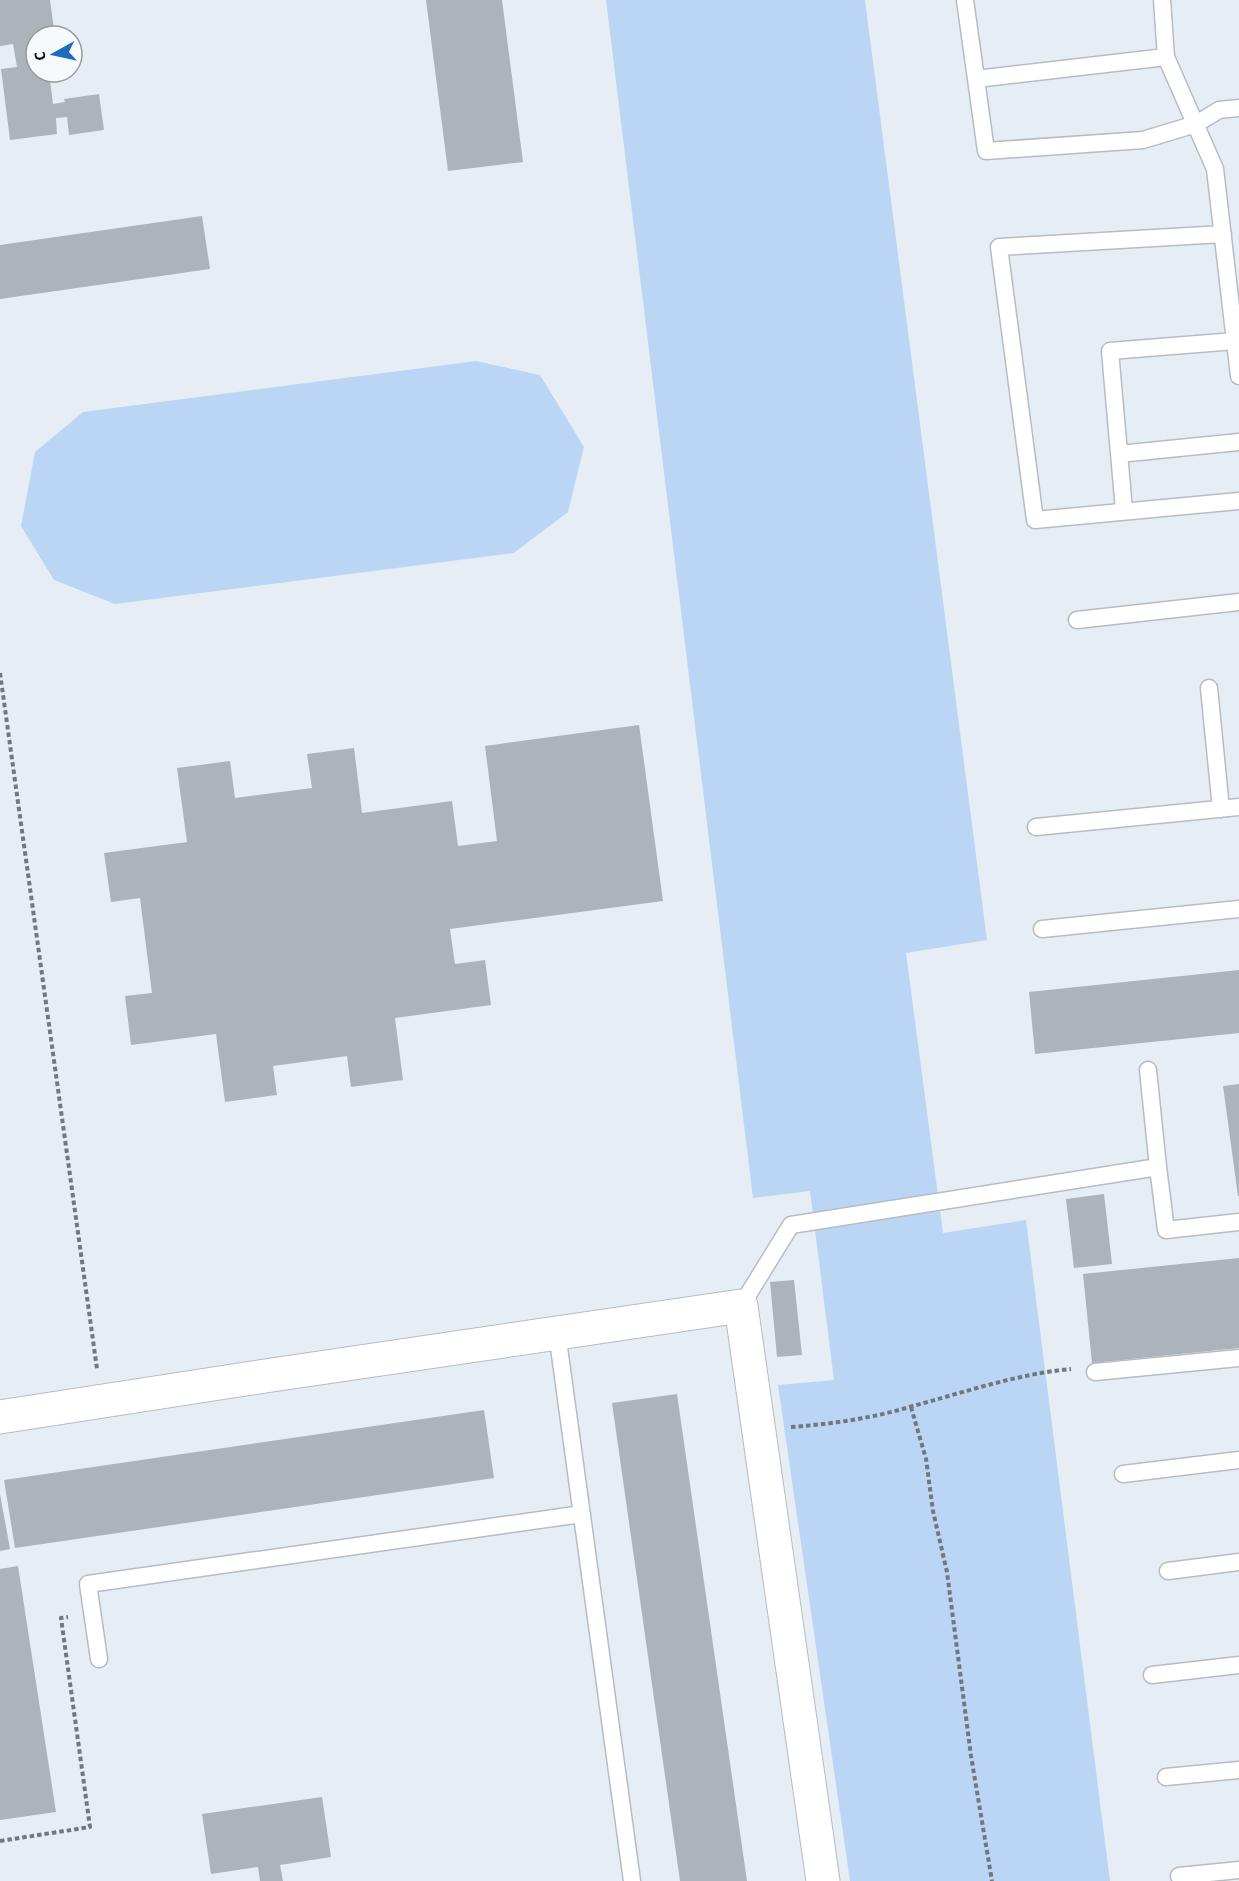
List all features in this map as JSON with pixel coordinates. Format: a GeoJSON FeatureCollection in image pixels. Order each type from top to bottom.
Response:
{"type":"FeatureCollection","features":[{"type":"Feature","properties":{"kind":"street"},"geometry":{"type":"LineString","coordinates":[[0,1417],[741,1306],[823,1881]]}},
{"type":"Feature","properties":{"kind":"lane"},"geometry":{"type":"LineString","coordinates":[[965,0],[986,151],[1143,140],[1196,124],[1219,110],[1239,108]]}},
{"type":"Feature","properties":{"kind":"lane"},"geometry":{"type":"LineString","coordinates":[[1162,0],[1166,57],[1215,169],[1239,376]]}},
{"type":"Feature","properties":{"kind":"lane"},"geometry":{"type":"LineString","coordinates":[[976,79],[1166,57]]}},
{"type":"Feature","properties":{"kind":"lane"},"geometry":{"type":"LineString","coordinates":[[1223,234],[999,247],[1035,520],[1239,501]]}},
{"type":"Feature","properties":{"kind":"lane"},"geometry":{"type":"LineString","coordinates":[[1124,510],[1110,351],[1235,341]]}},
{"type":"Feature","properties":{"kind":"lane"},"geometry":{"type":"LineString","coordinates":[[1119,454],[1239,442]]}},
{"type":"Feature","properties":{"kind":"lane"},"geometry":{"type":"LineString","coordinates":[[1077,620],[1239,602]]}},
{"type":"Feature","properties":{"kind":"lane"},"geometry":{"type":"LineString","coordinates":[[1209,688],[1221,809]]}},
{"type":"Feature","properties":{"kind":"lane"},"geometry":{"type":"LineString","coordinates":[[1036,827],[1239,807]]}},
{"type":"Feature","properties":{"kind":"lane"},"geometry":{"type":"LineString","coordinates":[[1042,929],[1239,909]]}},
{"type":"Feature","properties":{"kind":"lane"},"geometry":{"type":"LineString","coordinates":[[1148,1070],[1166,1230],[1239,1222]]}},
{"type":"Feature","properties":{"kind":"lane"},"geometry":{"type":"LineString","coordinates":[[741,1306],[790,1225],[1158,1167]]}},
{"type":"Feature","properties":{"kind":"lane"},"geometry":{"type":"LineString","coordinates":[[557,1333],[632,1881]]}},
{"type":"Feature","properties":{"kind":"lane"},"geometry":{"type":"LineString","coordinates":[[1095,1372],[1239,1358]]}},
{"type":"Feature","properties":{"kind":"lane"},"geometry":{"type":"LineString","coordinates":[[1123,1474],[1239,1460]]}},
{"type":"Feature","properties":{"kind":"lane"},"geometry":{"type":"LineString","coordinates":[[99,1659],[88,1584],[582,1514]]}},
{"type":"Feature","properties":{"kind":"lane"},"geometry":{"type":"LineString","coordinates":[[1168,1571],[1239,1562]]}},
{"type":"Feature","properties":{"kind":"lane"},"geometry":{"type":"LineString","coordinates":[[1152,1675],[1239,1665]]}},
{"type":"Feature","properties":{"kind":"lane"},"geometry":{"type":"LineString","coordinates":[[1166,1777],[1239,1770]]}},
{"type":"Feature","properties":{"kind":"lane"},"geometry":{"type":"LineString","coordinates":[[1179,1876],[1239,1870]]}},
{"type":"Feature","properties":{"kind":"path"},"geometry":{"type":"LineString","coordinates":[[0,673],[102,1402]]}},
{"type":"Feature","properties":{"kind":"path"},"geometry":{"type":"LineString","coordinates":[[760,1430],[837,1424],[911,1407],[978,1387],[1069,1369]]}},
{"type":"Feature","properties":{"kind":"path"},"geometry":{"type":"LineString","coordinates":[[911,1407],[926,1459],[933,1511],[947,1572],[971,1756],[992,1881]]}},
{"type":"Feature","properties":{"kind":"path"},"geometry":{"type":"LineString","coordinates":[[0,1841],[90,1827],[61,1618],[92,1613]]}},
{"type":"Feature","properties":{"kind":"shaded area"},"geometry":{"type":"Polygon","coordinates":[[[606,0],[865,0],[987,940],[906,953],[943,1233],[1026,1220],[1110,1881],[850,1881],[778,1385],[834,1380],[810,1191],[753,1198],[606,0]]]}},
{"type":"Feature","properties":{"kind":"shaded area"},"geometry":{"type":"Polygon","coordinates":[[[476,361],[540,375],[584,447],[568,512],[514,553],[115,604],[54,580],[21,526],[35,452],[83,412],[476,361]]]}},
{"type":"Feature","properties":{"kind":"building"},"geometry":{"type":"Polygon","coordinates":[[[0,0],[50,0],[53,24],[24,24],[24,84],[50,84],[53,104],[65,102],[64,99],[99,94],[104,130],[69,135],[67,117],[56,118],[57,134],[10,140],[1,69],[17,67],[13,44],[0,46],[0,0]]]}},
{"type":"Feature","properties":{"kind":"building"},"geometry":{"type":"Polygon","coordinates":[[[426,0],[502,0],[523,162],[448,171],[426,0]]]}},
{"type":"Feature","properties":{"kind":"building"},"geometry":{"type":"Polygon","coordinates":[[[202,216],[210,269],[0,299],[0,245],[202,216]]]}},
{"type":"Feature","properties":{"kind":"building"},"geometry":{"type":"Polygon","coordinates":[[[639,725],[663,901],[450,929],[455,964],[485,960],[491,1005],[395,1018],[403,1080],[351,1087],[347,1056],[273,1066],[277,1095],[225,1102],[216,1034],[131,1045],[125,996],[152,993],[140,898],[111,902],[104,853],[187,842],[177,768],[230,761],[235,798],[312,788],[307,754],[354,748],[362,813],[452,801],[458,846],[497,841],[485,746],[639,725]]]}},
{"type":"Feature","properties":{"kind":"building"},"geometry":{"type":"Polygon","coordinates":[[[1239,970],[1239,1033],[1035,1054],[1029,992],[1239,970]]]}},
{"type":"Feature","properties":{"kind":"building"},"geometry":{"type":"Polygon","coordinates":[[[1239,1084],[1239,1196],[1238,1196],[1223,1086],[1239,1084]]]}},
{"type":"Feature","properties":{"kind":"building"},"geometry":{"type":"Polygon","coordinates":[[[1104,1194],[1112,1264],[1074,1268],[1066,1199],[1104,1194]]]}},
{"type":"Feature","properties":{"kind":"building"},"geometry":{"type":"Polygon","coordinates":[[[1239,1258],[1239,1348],[1092,1363],[1083,1274],[1239,1258]]]}},
{"type":"Feature","properties":{"kind":"building"},"geometry":{"type":"Polygon","coordinates":[[[794,1280],[802,1355],[777,1357],[770,1282],[794,1280]]]}},
{"type":"Feature","properties":{"kind":"building"},"geometry":{"type":"Polygon","coordinates":[[[677,1394],[747,1881],[680,1881],[612,1403],[677,1394]]]}},
{"type":"Feature","properties":{"kind":"building"},"geometry":{"type":"Polygon","coordinates":[[[484,1410],[494,1478],[15,1548],[4,1480],[484,1410]]]}},
{"type":"Feature","properties":{"kind":"building"},"geometry":{"type":"Polygon","coordinates":[[[0,1494],[10,1549],[0,1551],[0,1494]]]}},
{"type":"Feature","properties":{"kind":"building"},"geometry":{"type":"Polygon","coordinates":[[[18,1566],[56,1812],[0,1820],[0,1569],[18,1566]]]}},
{"type":"Feature","properties":{"kind":"building"},"geometry":{"type":"Polygon","coordinates":[[[322,1797],[331,1857],[280,1865],[283,1881],[260,1881],[258,1867],[211,1874],[202,1814],[322,1797]]]}}]}
